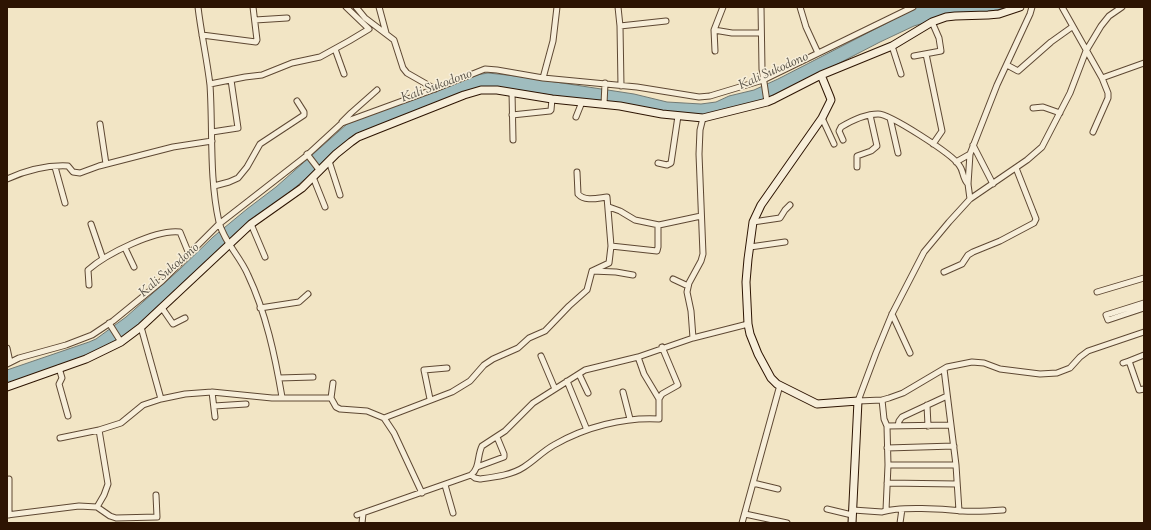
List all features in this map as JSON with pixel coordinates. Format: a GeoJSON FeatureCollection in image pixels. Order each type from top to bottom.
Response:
{"type":"FeatureCollection","features":[{"type":"Feature","properties":{"kind":"main road"},"geometry":{"type":"LineString","coordinates":[[7,387],[100,354],[120,342],[141,327],[251,224],[302,188],[319,170],[358,137],[464,95],[485,89],[552,99],[604,104],[678,116],[703,118],[766,101],[892,46],[932,22],[946,17],[999,14],[1020,7]]}},
{"type":"Feature","properties":{"kind":"main road"},"geometry":{"type":"LineString","coordinates":[[821,76],[831,100],[822,118],[762,205],[753,222],[746,282],[746,325],[758,354],[771,378],[780,386],[817,404],[858,401],[852,523]]}},
{"type":"Feature","properties":{"kind":"street"},"geometry":{"type":"LineString","coordinates":[[198,7],[210,84],[214,186],[220,225],[229,245],[248,275],[260,308],[269,335],[282,397]]}},
{"type":"Feature","properties":{"kind":"street"},"geometry":{"type":"LineString","coordinates":[[202,35],[256,42],[253,7]]}},
{"type":"Feature","properties":{"kind":"street"},"geometry":{"type":"LineString","coordinates":[[210,84],[268,74],[292,63],[320,56],[335,49],[370,28],[346,7]]}},
{"type":"Feature","properties":{"kind":"street"},"geometry":{"type":"LineString","coordinates":[[356,7],[365,18],[386,32],[395,42],[402,68],[432,91]]}},
{"type":"Feature","properties":{"kind":"street"},"geometry":{"type":"LineString","coordinates":[[379,7],[386,32]]}},
{"type":"Feature","properties":{"kind":"street"},"geometry":{"type":"LineString","coordinates":[[543,78],[553,41],[557,7]]}},
{"type":"Feature","properties":{"kind":"street"},"geometry":{"type":"LineString","coordinates":[[618,7],[620,26],[621,86]]}},
{"type":"Feature","properties":{"kind":"street"},"geometry":{"type":"LineString","coordinates":[[715,51],[714,30],[723,7]]}},
{"type":"Feature","properties":{"kind":"street"},"geometry":{"type":"LineString","coordinates":[[761,7],[763,82],[766,101]]}},
{"type":"Feature","properties":{"kind":"street"},"geometry":{"type":"LineString","coordinates":[[800,7],[806,27],[818,53]]}},
{"type":"Feature","properties":{"kind":"street"},"geometry":{"type":"LineString","coordinates":[[342,123],[432,91],[485,69],[605,86],[637,87],[699,97],[729,91],[763,82],[912,7]]}},
{"type":"Feature","properties":{"kind":"street"},"geometry":{"type":"LineString","coordinates":[[970,199],[968,163],[970,154],[997,85],[1032,7]]}},
{"type":"Feature","properties":{"kind":"street"},"geometry":{"type":"LineString","coordinates":[[1062,7],[1072,28],[1102,78],[1108,93],[1108,98],[1093,132]]}},
{"type":"Feature","properties":{"kind":"street"},"geometry":{"type":"LineString","coordinates":[[1122,7],[1109,16],[1086,50],[1070,93],[1042,147],[1035,155],[970,199],[924,252],[892,314],[858,401],[882,400],[903,393],[944,369],[972,362],[984,363],[1000,369],[1027,373],[1048,375],[1057,373],[1070,368],[1088,351],[1144,332]]}},
{"type":"Feature","properties":{"kind":"street"},"geometry":{"type":"LineString","coordinates":[[255,20],[287,18]]}},
{"type":"Feature","properties":{"kind":"street"},"geometry":{"type":"LineString","coordinates":[[620,26],[666,21]]}},
{"type":"Feature","properties":{"kind":"street"},"geometry":{"type":"LineString","coordinates":[[914,56],[940,52],[941,49],[938,34],[932,22]]}},
{"type":"Feature","properties":{"kind":"street"},"geometry":{"type":"LineString","coordinates":[[1007,65],[1018,71],[1051,42],[1072,28]]}},
{"type":"Feature","properties":{"kind":"street"},"geometry":{"type":"LineString","coordinates":[[714,30],[732,33],[761,33]]}},
{"type":"Feature","properties":{"kind":"street"},"geometry":{"type":"LineString","coordinates":[[892,46],[901,74]]}},
{"type":"Feature","properties":{"kind":"street"},"geometry":{"type":"LineString","coordinates":[[335,49],[344,74]]}},
{"type":"Feature","properties":{"kind":"street"},"geometry":{"type":"LineString","coordinates":[[926,54],[942,131],[933,144]]}},
{"type":"Feature","properties":{"kind":"street"},"geometry":{"type":"LineString","coordinates":[[1102,78],[1144,63]]}},
{"type":"Feature","properties":{"kind":"street"},"geometry":{"type":"LineString","coordinates":[[212,132],[238,128],[231,80]]}},
{"type":"Feature","properties":{"kind":"street"},"geometry":{"type":"LineString","coordinates":[[604,104],[605,86]]}},
{"type":"Feature","properties":{"kind":"street"},"geometry":{"type":"LineString","coordinates":[[7,348],[9,363],[88,338],[110,325],[162,281],[220,225],[308,155],[377,90]]}},
{"type":"Feature","properties":{"kind":"street"},"geometry":{"type":"LineString","coordinates":[[512,92],[513,140]]}},
{"type":"Feature","properties":{"kind":"street"},"geometry":{"type":"LineString","coordinates":[[512,115],[550,111],[552,99]]}},
{"type":"Feature","properties":{"kind":"street"},"geometry":{"type":"LineString","coordinates":[[214,186],[238,178],[247,167],[260,144],[304,115],[304,112],[297,101]]}},
{"type":"Feature","properties":{"kind":"street"},"geometry":{"type":"LineString","coordinates":[[576,117],[582,102]]}},
{"type":"Feature","properties":{"kind":"street"},"geometry":{"type":"LineString","coordinates":[[1033,108],[1043,107],[1060,113]]}},
{"type":"Feature","properties":{"kind":"street"},"geometry":{"type":"LineString","coordinates":[[842,140],[839,131],[840,127],[852,121],[878,114],[890,118],[933,144],[959,164],[963,178],[968,184]]}},
{"type":"Feature","properties":{"kind":"street"},"geometry":{"type":"LineString","coordinates":[[857,167],[857,156],[871,151],[877,146],[870,115]]}},
{"type":"Feature","properties":{"kind":"street"},"geometry":{"type":"LineString","coordinates":[[658,163],[667,165],[670,163],[678,116]]}},
{"type":"Feature","properties":{"kind":"street"},"geometry":{"type":"LineString","coordinates":[[693,338],[691,311],[687,292],[688,286],[701,262],[703,254],[699,144],[703,118]]}},
{"type":"Feature","properties":{"kind":"street"},"geometry":{"type":"LineString","coordinates":[[822,118],[834,144]]}},
{"type":"Feature","properties":{"kind":"street"},"geometry":{"type":"LineString","coordinates":[[890,118],[898,153]]}},
{"type":"Feature","properties":{"kind":"street"},"geometry":{"type":"LineString","coordinates":[[100,124],[106,164]]}},
{"type":"Feature","properties":{"kind":"street"},"geometry":{"type":"LineString","coordinates":[[7,179],[20,174],[55,167],[68,166],[73,172],[78,173],[106,164],[173,147],[212,141]]}},
{"type":"Feature","properties":{"kind":"street"},"geometry":{"type":"LineString","coordinates":[[973,145],[993,184]]}},
{"type":"Feature","properties":{"kind":"street"},"geometry":{"type":"LineString","coordinates":[[956,162],[970,154]]}},
{"type":"Feature","properties":{"kind":"street"},"geometry":{"type":"LineString","coordinates":[[308,155],[319,170]]}},
{"type":"Feature","properties":{"kind":"street"},"geometry":{"type":"LineString","coordinates":[[329,161],[340,195]]}},
{"type":"Feature","properties":{"kind":"street"},"geometry":{"type":"LineString","coordinates":[[55,167],[65,203]]}},
{"type":"Feature","properties":{"kind":"street"},"geometry":{"type":"LineString","coordinates":[[944,272],[962,264],[968,255],[973,252],[1000,241],[1036,221],[1032,206],[1016,168]]}},
{"type":"Feature","properties":{"kind":"street"},"geometry":{"type":"LineString","coordinates":[[577,172],[578,194],[587,198],[607,197],[609,207],[611,246],[609,263],[592,271]]}},
{"type":"Feature","properties":{"kind":"street"},"geometry":{"type":"LineString","coordinates":[[314,177],[325,207]]}},
{"type":"Feature","properties":{"kind":"street"},"geometry":{"type":"LineString","coordinates":[[753,222],[780,218],[790,205]]}},
{"type":"Feature","properties":{"kind":"street"},"geometry":{"type":"LineString","coordinates":[[609,207],[636,220],[658,225],[701,216]]}},
{"type":"Feature","properties":{"kind":"street"},"geometry":{"type":"LineString","coordinates":[[91,224],[102,259]]}},
{"type":"Feature","properties":{"kind":"street"},"geometry":{"type":"LineString","coordinates":[[251,224],[265,257]]}},
{"type":"Feature","properties":{"kind":"street"},"geometry":{"type":"LineString","coordinates":[[611,246],[657,251],[658,225]]}},
{"type":"Feature","properties":{"kind":"street"},"geometry":{"type":"LineString","coordinates":[[89,285],[88,270],[102,259],[152,237],[179,231],[189,254]]}},
{"type":"Feature","properties":{"kind":"street"},"geometry":{"type":"LineString","coordinates":[[750,247],[785,242]]}},
{"type":"Feature","properties":{"kind":"street"},"geometry":{"type":"LineString","coordinates":[[125,248],[134,267]]}},
{"type":"Feature","properties":{"kind":"street"},"geometry":{"type":"LineString","coordinates":[[592,271],[616,272],[634,275]]}},
{"type":"Feature","properties":{"kind":"street"},"geometry":{"type":"LineString","coordinates":[[384,418],[430,399],[452,392],[470,381],[484,365],[492,359],[518,348],[529,338],[549,328],[569,306],[587,290],[592,271]]}},
{"type":"Feature","properties":{"kind":"street"},"geometry":{"type":"LineString","coordinates":[[1097,292],[1144,278]]}},
{"type":"Feature","properties":{"kind":"street"},"geometry":{"type":"LineString","coordinates":[[673,279],[688,286]]}},
{"type":"Feature","properties":{"kind":"street"},"geometry":{"type":"LineString","coordinates":[[260,308],[299,302],[308,294]]}},
{"type":"Feature","properties":{"kind":"street"},"geometry":{"type":"LineString","coordinates":[[1144,302],[1106,315],[1108,320],[1144,308]]}},
{"type":"Feature","properties":{"kind":"street"},"geometry":{"type":"LineString","coordinates":[[162,308],[173,324],[185,318]]}},
{"type":"Feature","properties":{"kind":"street"},"geometry":{"type":"LineString","coordinates":[[892,314],[910,353]]}},
{"type":"Feature","properties":{"kind":"street"},"geometry":{"type":"LineString","coordinates":[[110,325],[120,342]]}},
{"type":"Feature","properties":{"kind":"street"},"geometry":{"type":"LineString","coordinates":[[362,523],[360,514],[471,476],[477,467],[482,446],[508,429],[533,403],[585,370],[638,357],[662,347],[693,338],[746,325]]}},
{"type":"Feature","properties":{"kind":"street"},"geometry":{"type":"LineString","coordinates":[[141,327],[161,399]]}},
{"type":"Feature","properties":{"kind":"street"},"geometry":{"type":"LineString","coordinates":[[659,399],[662,394],[678,385],[662,347]]}},
{"type":"Feature","properties":{"kind":"street"},"geometry":{"type":"LineString","coordinates":[[541,356],[555,388]]}},
{"type":"Feature","properties":{"kind":"street"},"geometry":{"type":"LineString","coordinates":[[1123,363],[1144,356]]}},
{"type":"Feature","properties":{"kind":"street"},"geometry":{"type":"LineString","coordinates":[[471,476],[480,479],[523,468],[555,444],[587,430],[630,419],[660,419],[659,399],[644,374],[638,357]]}},
{"type":"Feature","properties":{"kind":"street"},"geometry":{"type":"LineString","coordinates":[[1129,361],[1139,390],[1144,389]]}},
{"type":"Feature","properties":{"kind":"street"},"geometry":{"type":"LineString","coordinates":[[59,368],[62,378],[59,384],[68,416]]}},
{"type":"Feature","properties":{"kind":"street"},"geometry":{"type":"LineString","coordinates":[[430,399],[424,370],[447,368]]}},
{"type":"Feature","properties":{"kind":"street"},"geometry":{"type":"LineString","coordinates":[[944,369],[954,446],[959,511]]}},
{"type":"Feature","properties":{"kind":"street"},"geometry":{"type":"LineString","coordinates":[[579,374],[588,393]]}},
{"type":"Feature","properties":{"kind":"street"},"geometry":{"type":"LineString","coordinates":[[279,378],[313,377]]}},
{"type":"Feature","properties":{"kind":"street"},"geometry":{"type":"LineString","coordinates":[[567,381],[587,430]]}},
{"type":"Feature","properties":{"kind":"street"},"geometry":{"type":"LineString","coordinates":[[333,383],[331,398],[336,407],[340,409],[367,411],[384,418],[394,433],[422,493]]}},
{"type":"Feature","properties":{"kind":"street"},"geometry":{"type":"LineString","coordinates":[[742,523],[780,386]]}},
{"type":"Feature","properties":{"kind":"street"},"geometry":{"type":"LineString","coordinates":[[212,392],[215,417]]}},
{"type":"Feature","properties":{"kind":"street"},"geometry":{"type":"LineString","coordinates":[[60,438],[99,430],[121,423],[140,406],[161,399],[185,394],[212,392],[272,398],[331,398]]}},
{"type":"Feature","properties":{"kind":"street"},"geometry":{"type":"LineString","coordinates":[[623,392],[630,419]]}},
{"type":"Feature","properties":{"kind":"street"},"geometry":{"type":"LineString","coordinates":[[898,426],[899,420],[902,417],[947,396]]}},
{"type":"Feature","properties":{"kind":"street"},"geometry":{"type":"LineString","coordinates":[[882,400],[884,419],[887,426],[888,448],[886,510]]}},
{"type":"Feature","properties":{"kind":"street"},"geometry":{"type":"LineString","coordinates":[[214,406],[246,404]]}},
{"type":"Feature","properties":{"kind":"street"},"geometry":{"type":"LineString","coordinates":[[927,405],[928,426]]}},
{"type":"Feature","properties":{"kind":"street"},"geometry":{"type":"LineString","coordinates":[[887,426],[951,425]]}},
{"type":"Feature","properties":{"kind":"street"},"geometry":{"type":"LineString","coordinates":[[97,507],[108,484],[99,430]]}},
{"type":"Feature","properties":{"kind":"street"},"geometry":{"type":"LineString","coordinates":[[477,467],[504,457],[497,437]]}},
{"type":"Feature","properties":{"kind":"street"},"geometry":{"type":"LineString","coordinates":[[888,448],[954,446]]}},
{"type":"Feature","properties":{"kind":"street"},"geometry":{"type":"LineString","coordinates":[[888,465],[956,465]]}},
{"type":"Feature","properties":{"kind":"street"},"geometry":{"type":"LineString","coordinates":[[9,479],[8,515],[79,506],[97,507],[110,516],[122,518],[157,517],[156,495]]}},
{"type":"Feature","properties":{"kind":"street"},"geometry":{"type":"LineString","coordinates":[[887,483],[957,484]]}},
{"type":"Feature","properties":{"kind":"street"},"geometry":{"type":"LineString","coordinates":[[753,484],[778,489]]}},
{"type":"Feature","properties":{"kind":"street"},"geometry":{"type":"LineString","coordinates":[[445,485],[453,513]]}},
{"type":"Feature","properties":{"kind":"street"},"geometry":{"type":"LineString","coordinates":[[827,509],[852,513],[882,512],[886,510],[902,509],[959,511],[1003,510]]}},
{"type":"Feature","properties":{"kind":"street"},"geometry":{"type":"LineString","coordinates":[[900,523],[902,509]]}},
{"type":"Feature","properties":{"kind":"street"},"geometry":{"type":"LineString","coordinates":[[745,514],[787,523]]}},
{"type":"Feature","properties":{"kind":"street"},"geometry":{"type":"LineString","coordinates":[[110,516],[111,523]]}},
{"type":"Feature","properties":{"kind":"water"},"geometry":{"type":"Polygon","coordinates":[[[915,7],[1006,7],[978,13],[951,15],[914,26],[772,98],[701,117],[517,90],[483,88],[356,137],[277,203],[130,334],[106,349],[7,386],[7,370],[96,339],[126,317],[179,270],[213,237],[276,187],[347,124],[476,75],[488,73],[634,94],[667,102],[701,104],[716,102],[729,96],[754,90],[778,79],[915,7]]]}},
{"type":"Feature","properties":{"kind":"water label","name":"Kali Sukodono"},"geometry":{"type":"Point","coordinates":[774,72]}},
{"type":"Feature","properties":{"kind":"water label","name":"Kali Sukodono"},"geometry":{"type":"Point","coordinates":[437,87]}},
{"type":"Feature","properties":{"kind":"water label","name":"Kali Sukodono"},"geometry":{"type":"Point","coordinates":[170,271]}}]}
